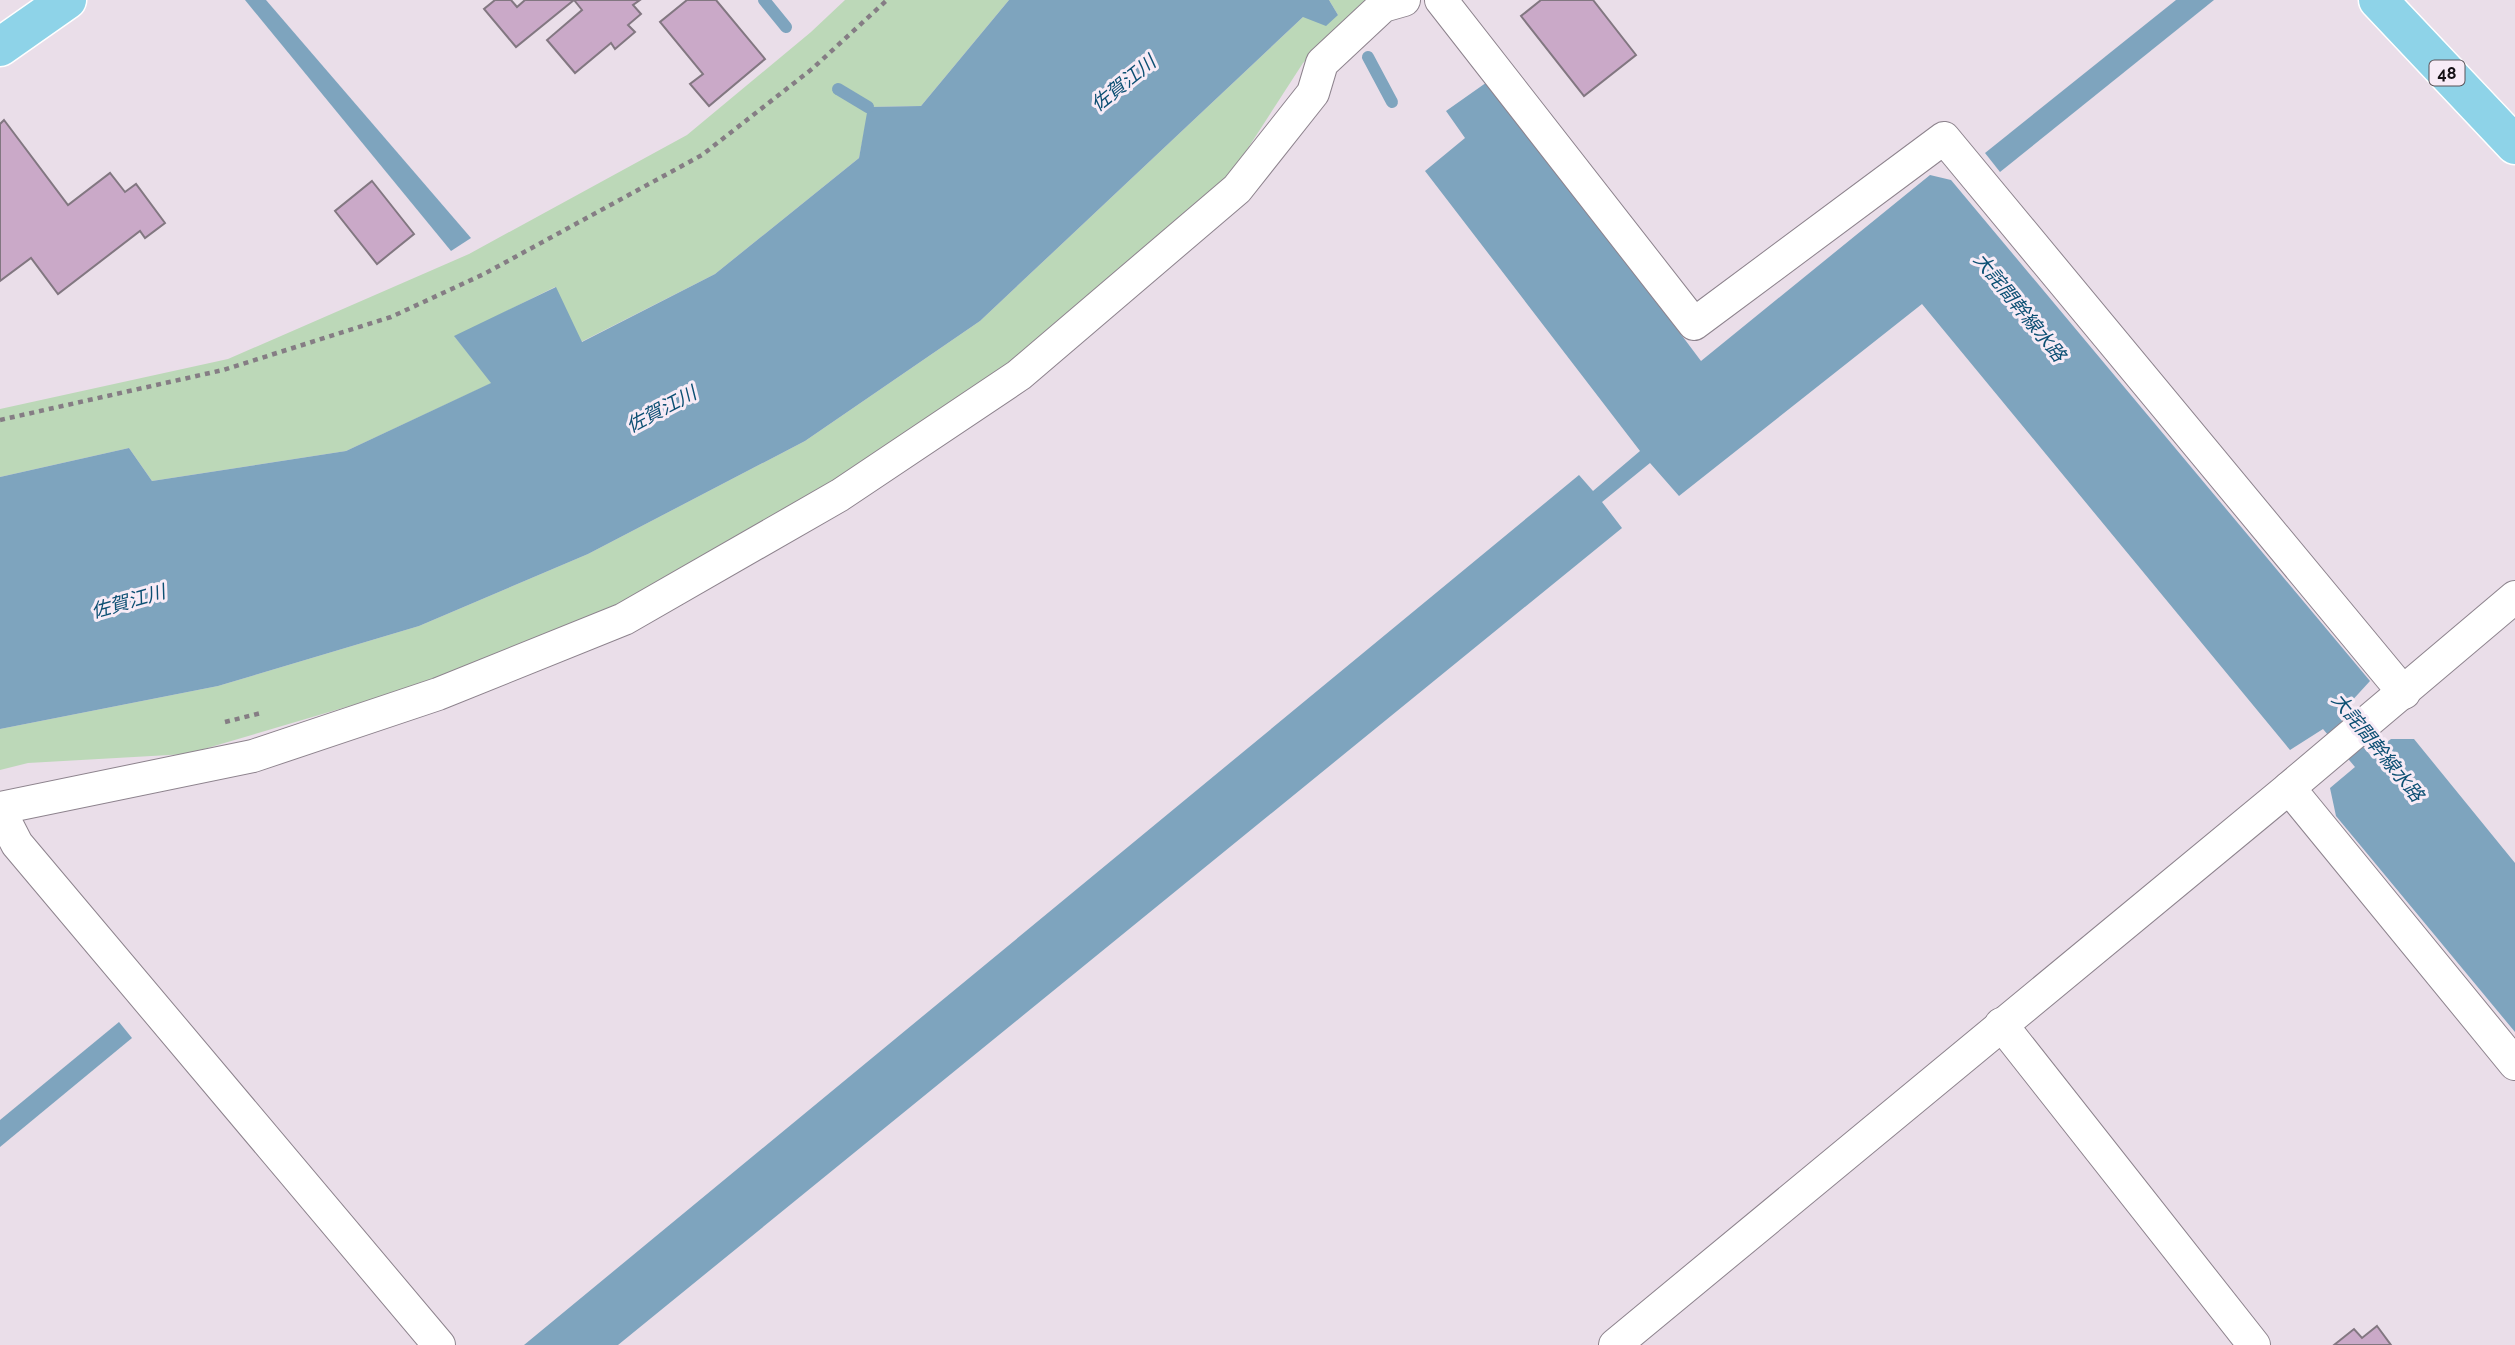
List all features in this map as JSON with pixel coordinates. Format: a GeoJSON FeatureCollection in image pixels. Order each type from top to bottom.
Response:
{"type":"FeatureCollection","features":[{"type":"Feature","properties":{"kind":"main road"},"geometry":{"type":"LineString","coordinates":[[0,47],[67,0]]}},
{"type":"Feature","properties":{"kind":"main road","name":"48"},"geometry":{"type":"LineString","coordinates":[[2378,0],[2515,145]]}},
{"type":"Feature","properties":{"kind":"street"},"geometry":{"type":"LineString","coordinates":[[439,1345],[17,844],[0,810],[253,757],[438,694],[624,619],[840,495],[1019,375],[1237,189],[1313,93],[1322,63],[1383,6],[1404,0]]}},
{"type":"Feature","properties":{"kind":"street"},"geometry":{"type":"LineString","coordinates":[[1441,0],[1694,324],[1944,138],[2404,693]]}},
{"type":"Feature","properties":{"kind":"street"},"geometry":{"type":"LineString","coordinates":[[1615,1345],[2289,789],[2515,597]]}},
{"type":"Feature","properties":{"kind":"street"},"geometry":{"type":"LineString","coordinates":[[2289,789],[2515,1064]]}},
{"type":"Feature","properties":{"kind":"street"},"geometry":{"type":"LineString","coordinates":[[2001,1024],[2253,1345]]}},
{"type":"Feature","properties":{"kind":"path"},"geometry":{"type":"LineString","coordinates":[[0,420],[223,370],[391,317],[484,274],[702,155],[812,69],[887,0]]}},
{"type":"Feature","properties":{"kind":"path"},"geometry":{"type":"LineString","coordinates":[[213,725],[266,711]]}},
{"type":"Feature","properties":{"kind":"green space"},"geometry":{"type":"Polygon","coordinates":[[[845,0],[1009,0],[921,106],[869,107],[859,158],[715,274],[581,342],[555,287],[455,337],[492,383],[346,451],[152,481],[129,448],[0,477],[0,409],[228,359],[469,254],[687,135],[811,32],[845,0]]]}},
{"type":"Feature","properties":{"kind":"green space"},"geometry":{"type":"Polygon","coordinates":[[[1329,0],[1367,0],[1303,63],[1228,179],[1017,360],[833,487],[618,609],[397,692],[187,754],[28,763],[0,770],[0,729],[218,686],[419,626],[588,554],[805,441],[980,321],[1303,17],[1338,15],[1329,0]]]}},
{"type":"Feature","properties":{"kind":"water"},"geometry":{"type":"Polygon","coordinates":[[[245,0],[266,0],[471,238],[451,251],[245,0]]]}},
{"type":"Feature","properties":{"kind":"water","name":"佐賀江川"},"geometry":{"type":"Polygon","coordinates":[[[1009,0],[1329,0],[1338,15],[1326,26],[1303,17],[980,321],[805,441],[588,554],[419,626],[218,686],[0,729],[0,477],[129,448],[152,481],[346,451],[491,383],[454,336],[556,287],[582,342],[715,274],[859,158],[868,107],[921,106],[1009,0]]]}},
{"type":"Feature","properties":{"kind":"water"},"geometry":{"type":"Polygon","coordinates":[[[2176,0],[2214,0],[2000,172],[1985,153],[2176,0]]]}},
{"type":"Feature","properties":{"kind":"water","name":"大詫間幹線水路"},"geometry":{"type":"Polygon","coordinates":[[[1490,80],[1701,361],[1930,175],[1951,180],[2370,681],[2338,716],[2370,755],[2391,739],[2414,739],[2515,863],[2515,1032],[2336,816],[2330,788],[2355,767],[2323,729],[2290,750],[1922,304],[1679,496],[1650,463],[1602,502],[1622,528],[618,1345],[524,1345],[1579,475],[1593,491],[1640,451],[1425,171],[1465,138],[1446,111],[1490,80]]]}},
{"type":"Feature","properties":{"kind":"water"},"geometry":{"type":"Polygon","coordinates":[[[119,1022],[132,1038],[0,1147],[0,1120],[119,1022]]]}},
{"type":"Feature","properties":{"kind":"building"},"geometry":{"type":"Polygon","coordinates":[[[495,0],[511,0],[517,7],[525,0],[574,0],[516,47],[484,9],[495,0]]]}},
{"type":"Feature","properties":{"kind":"building"},"geometry":{"type":"Polygon","coordinates":[[[574,0],[640,0],[633,5],[641,14],[628,25],[635,32],[615,49],[611,43],[575,73],[547,40],[582,10],[574,0]]]}},
{"type":"Feature","properties":{"kind":"building"},"geometry":{"type":"Polygon","coordinates":[[[687,0],[716,0],[765,59],[709,106],[690,84],[703,74],[660,22],[687,0]]]}},
{"type":"Feature","properties":{"kind":"building"},"geometry":{"type":"Polygon","coordinates":[[[1541,0],[1593,0],[1636,55],[1584,96],[1521,16],[1541,0]]]}},
{"type":"Feature","properties":{"kind":"building"},"geometry":{"type":"Polygon","coordinates":[[[4,120],[68,205],[110,173],[125,192],[136,184],[165,223],[145,238],[140,231],[58,294],[31,258],[0,281],[0,124],[4,120]]]}},
{"type":"Feature","properties":{"kind":"building"},"geometry":{"type":"Polygon","coordinates":[[[372,181],[414,234],[377,264],[335,211],[372,181]]]}},
{"type":"Feature","properties":{"kind":"building"},"geometry":{"type":"Polygon","coordinates":[[[2377,1326],[2391,1345],[2334,1345],[2354,1329],[2362,1338],[2377,1326]]]}},
{"type":"Feature","properties":{"kind":"waterway"},"geometry":{"type":"LineString","coordinates":[[764,0],[786,27]]}},
{"type":"Feature","properties":{"kind":"waterway"},"geometry":{"type":"LineString","coordinates":[[1368,57],[1392,102]]}},
{"type":"Feature","properties":{"kind":"waterway"},"geometry":{"type":"LineString","coordinates":[[838,89],[868,107]]}}]}
